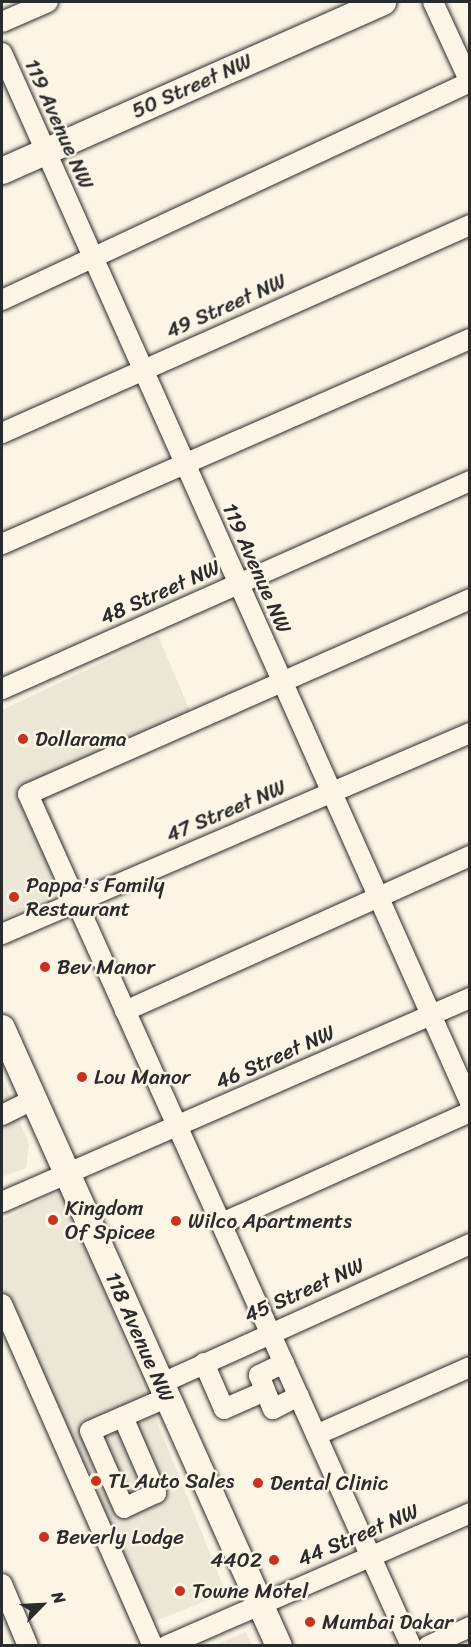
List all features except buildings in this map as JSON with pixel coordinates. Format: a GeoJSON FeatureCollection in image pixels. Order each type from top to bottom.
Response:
{"type":"FeatureCollection","features":[{"type":"Feature","properties":{"kind":"main road","name":"50 Street NW"},"geometry":{"type":"LineString","coordinates":[[2,171],[383,2]]}},
{"type":"Feature","properties":{"kind":"main road","name":"118 Avenue NW"},"geometry":{"type":"LineString","coordinates":[[2,1028],[279,1646]]}},
{"type":"Feature","properties":{"kind":"street"},"geometry":{"type":"LineString","coordinates":[[2,22],[48,2]]}},
{"type":"Feature","properties":{"kind":"street"},"geometry":{"type":"LineString","coordinates":[[2,300],[470,82],[434,2]]}},
{"type":"Feature","properties":{"kind":"street","name":"119 Avenue NW"},"geometry":{"type":"LineString","coordinates":[[2,53],[470,1102]]}},
{"type":"Feature","properties":{"kind":"street","name":"49 Street NW"},"geometry":{"type":"LineString","coordinates":[[2,433],[470,225]]}},
{"type":"Feature","properties":{"kind":"street"},"geometry":{"type":"LineString","coordinates":[[2,544],[470,339]]}},
{"type":"Feature","properties":{"kind":"street","name":"48 Street NW"},"geometry":{"type":"LineString","coordinates":[[2,689],[470,482]]}},
{"type":"Feature","properties":{"kind":"street"},"geometry":{"type":"LineString","coordinates":[[411,1646],[369,1558],[180,1125],[125,1011],[28,794],[470,599]]}},
{"type":"Feature","properties":{"kind":"street","name":"47 Street NW"},"geometry":{"type":"LineString","coordinates":[[3,930],[76,902],[330,791],[470,733]]}},
{"type":"Feature","properties":{"kind":"street"},"geometry":{"type":"LineString","coordinates":[[125,1011],[470,856]]}},
{"type":"Feature","properties":{"kind":"street","name":"46 Street NW"},"geometry":{"type":"LineString","coordinates":[[2,1202],[65,1172],[180,1125],[470,998]]}},
{"type":"Feature","properties":{"kind":"street"},"geometry":{"type":"LineString","coordinates":[[2,1115],[33,1100]]}},
{"type":"Feature","properties":{"kind":"street"},"geometry":{"type":"LineString","coordinates":[[222,1223],[470,1113]]}},
{"type":"Feature","properties":{"kind":"street","name":"45 Street NW"},"geometry":{"type":"LineString","coordinates":[[123,1417],[204,1363],[470,1244]]}},
{"type":"Feature","properties":{"kind":"street"},"geometry":{"type":"LineString","coordinates":[[2,1304],[153,1646]]}},
{"type":"Feature","properties":{"kind":"street"},"geometry":{"type":"LineString","coordinates":[[204,1363],[224,1409],[265,1391]]}},
{"type":"Feature","properties":{"kind":"street"},"geometry":{"type":"LineString","coordinates":[[284,1363],[259,1375],[273,1409],[299,1396]]}},
{"type":"Feature","properties":{"kind":"street"},"geometry":{"type":"LineString","coordinates":[[316,1435],[470,1367]]}},
{"type":"Feature","properties":{"kind":"street","name":"44 Street NW"},"geometry":{"type":"LineString","coordinates":[[166,1646],[470,1513]]}},
{"type":"Feature","properties":{"kind":"street"},"geometry":{"type":"LineString","coordinates":[[2,1584],[28,1646]]}},
{"type":"Feature","properties":{"kind":"street"},"geometry":{"type":"LineString","coordinates":[[428,1646],[470,1627]]}},
{"type":"Feature","properties":{"kind":"shaded area"},"geometry":{"type":"Polygon","coordinates":[[[158,636],[197,727],[47,800],[78,884],[2,919],[2,710],[158,636]]]}},
{"type":"Feature","properties":{"kind":"shaded area"},"geometry":{"type":"Polygon","coordinates":[[[2,1078],[29,1144],[26,1168],[2,1177],[2,1078]]]}},
{"type":"Feature","properties":{"kind":"shaded area"},"geometry":{"type":"Polygon","coordinates":[[[64,1190],[226,1593],[148,1624],[2,1292],[2,1220],[64,1190]]]}},
{"type":"Feature","properties":{"kind":"shaded area"},"geometry":{"type":"Polygon","coordinates":[[[246,1632],[252,1645],[215,1645],[246,1632]]]}},
{"type":"Feature","properties":{"kind":"place","name":"Dollarama"},"geometry":{"type":"Point","coordinates":[23,739]}},
{"type":"Feature","properties":{"kind":"place","name":"Pappa's Family Restaurant"},"geometry":{"type":"Point","coordinates":[14,897]}},
{"type":"Feature","properties":{"kind":"place","name":"Bev Manor"},"geometry":{"type":"Point","coordinates":[45,967]}},
{"type":"Feature","properties":{"kind":"place","name":"Lou Manor"},"geometry":{"type":"Point","coordinates":[82,1077]}},
{"type":"Feature","properties":{"kind":"place","name":"Kingdom Of Spicee"},"geometry":{"type":"Point","coordinates":[53,1220]}},
{"type":"Feature","properties":{"kind":"place","name":"Wilco Apartments"},"geometry":{"type":"Point","coordinates":[176,1221]}},
{"type":"Feature","properties":{"kind":"place","name":"TL Auto Sales"},"geometry":{"type":"Point","coordinates":[96,1481]}},
{"type":"Feature","properties":{"kind":"place","name":"Dental Clinic"},"geometry":{"type":"Point","coordinates":[258,1483]}},
{"type":"Feature","properties":{"kind":"place","name":"Beverly Lodge"},"geometry":{"type":"Point","coordinates":[44,1537]}},
{"type":"Feature","properties":{"kind":"place","name":"4402"},"geometry":{"type":"Point","coordinates":[274,1560]}},
{"type":"Feature","properties":{"kind":"place","name":"Towne Motel"},"geometry":{"type":"Point","coordinates":[180,1591]}},
{"type":"Feature","properties":{"kind":"place","name":"Mumbai Dakar"},"geometry":{"type":"Point","coordinates":[310,1622]}}]}
